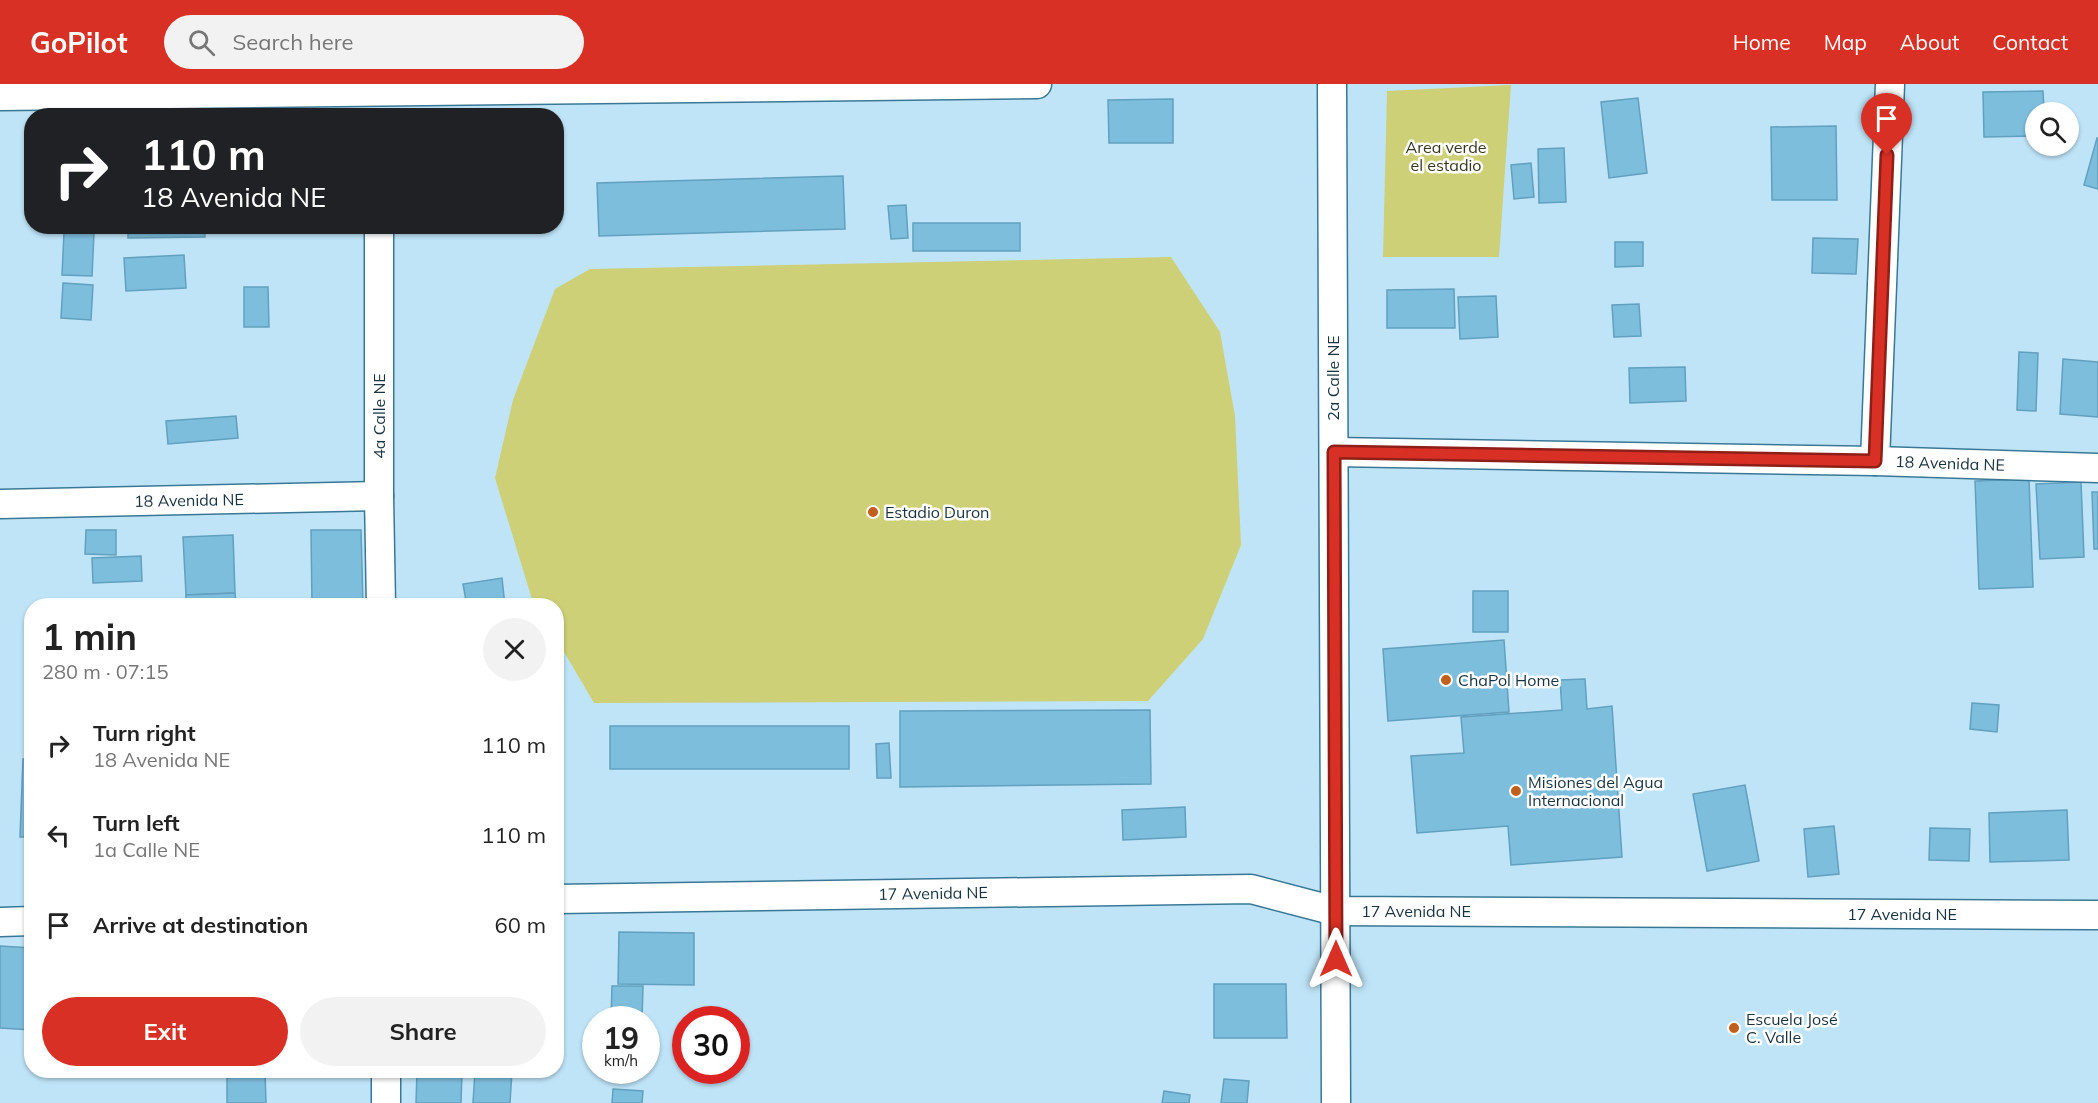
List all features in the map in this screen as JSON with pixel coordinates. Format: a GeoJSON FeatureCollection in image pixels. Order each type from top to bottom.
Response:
{"type":"FeatureCollection","features":[{"type":"Feature","properties":{"kind":"street"},"geometry":{"type":"LineString","coordinates":[[0,96],[379,97],[754,86],[1037,84]]}},
{"type":"Feature","properties":{"kind":"street","name":"2a Calle NE"},"geometry":{"type":"LineString","coordinates":[[1332,84],[1336,1103]]}},
{"type":"Feature","properties":{"kind":"street"},"geometry":{"type":"LineString","coordinates":[[1875,461],[1890,84]]}},
{"type":"Feature","properties":{"kind":"street","name":"4a Calle NE"},"geometry":{"type":"LineString","coordinates":[[379,234],[381,598]]}},
{"type":"Feature","properties":{"kind":"street","name":"18 Avenida NE"},"geometry":{"type":"LineString","coordinates":[[1334,452],[1875,461],[2098,468]]}},
{"type":"Feature","properties":{"kind":"street","name":"18 Avenida NE"},"geometry":{"type":"LineString","coordinates":[[0,504],[379,496]]}},
{"type":"Feature","properties":{"kind":"street","name":"17 Avenida NE"},"geometry":{"type":"LineString","coordinates":[[564,899],[1251,889],[1335,911],[2098,915]]}},
{"type":"Feature","properties":{"kind":"street"},"geometry":{"type":"LineString","coordinates":[[0,921],[24,921]]}},
{"type":"Feature","properties":{"kind":"street"},"geometry":{"type":"LineString","coordinates":[[386,1103],[387,1078]]}},
{"type":"Feature","properties":{"kind":"green space","name":"Area verde el estadio"},"geometry":{"type":"Polygon","coordinates":[[[1511,85],[1499,257],[1383,257],[1387,91],[1511,85]]]}},
{"type":"Feature","properties":{"kind":"green space","name":"Estadio Duron"},"geometry":{"type":"Polygon","coordinates":[[[1171,257],[1220,332],[1235,416],[1241,545],[1203,639],[1148,701],[594,703],[564,652],[564,598],[532,598],[495,478],[513,400],[555,289],[590,269],[1171,257]]]}},
{"type":"Feature","properties":{"kind":"building"},"geometry":{"type":"Polygon","coordinates":[[[2043,91],[2044,102],[2025,102],[2025,136],[1984,137],[1983,92],[2043,91]]]}},
{"type":"Feature","properties":{"kind":"building"},"geometry":{"type":"Polygon","coordinates":[[[1638,98],[1647,173],[1609,178],[1601,102],[1638,98]]]}},
{"type":"Feature","properties":{"kind":"building"},"geometry":{"type":"Polygon","coordinates":[[[1173,99],[1173,143],[1109,143],[1108,100],[1173,99]]]}},
{"type":"Feature","properties":{"kind":"building"},"geometry":{"type":"Polygon","coordinates":[[[1836,126],[1837,200],[1772,200],[1771,127],[1836,126]]]}},
{"type":"Feature","properties":{"kind":"building"},"geometry":{"type":"Polygon","coordinates":[[[2098,138],[2098,189],[2084,185],[2098,138]]]}},
{"type":"Feature","properties":{"kind":"building"},"geometry":{"type":"Polygon","coordinates":[[[1564,148],[1566,202],[1539,203],[1538,149],[1564,148]]]}},
{"type":"Feature","properties":{"kind":"building"},"geometry":{"type":"Polygon","coordinates":[[[1531,163],[1534,197],[1514,199],[1511,165],[1531,163]]]}},
{"type":"Feature","properties":{"kind":"building"},"geometry":{"type":"Polygon","coordinates":[[[843,176],[845,229],[599,236],[597,183],[843,176]]]}},
{"type":"Feature","properties":{"kind":"building"},"geometry":{"type":"Polygon","coordinates":[[[906,205],[908,238],[891,239],[888,206],[906,205]]]}},
{"type":"Feature","properties":{"kind":"building"},"geometry":{"type":"Polygon","coordinates":[[[913,223],[1020,223],[1020,251],[913,251],[913,223]]]}},
{"type":"Feature","properties":{"kind":"building"},"geometry":{"type":"Polygon","coordinates":[[[64,234],[94,234],[92,276],[62,275],[64,234]]]}},
{"type":"Feature","properties":{"kind":"building"},"geometry":{"type":"Polygon","coordinates":[[[128,234],[205,234],[205,237],[128,238],[128,234]]]}},
{"type":"Feature","properties":{"kind":"building"},"geometry":{"type":"Polygon","coordinates":[[[1813,238],[1858,239],[1856,274],[1812,273],[1813,238]]]}},
{"type":"Feature","properties":{"kind":"building"},"geometry":{"type":"Polygon","coordinates":[[[1615,242],[1643,242],[1643,266],[1615,267],[1615,242]]]}},
{"type":"Feature","properties":{"kind":"building"},"geometry":{"type":"Polygon","coordinates":[[[184,255],[186,288],[126,291],[124,258],[184,255]]]}},
{"type":"Feature","properties":{"kind":"building"},"geometry":{"type":"Polygon","coordinates":[[[63,283],[93,285],[91,320],[61,318],[63,283]]]}},
{"type":"Feature","properties":{"kind":"building"},"geometry":{"type":"Polygon","coordinates":[[[244,287],[268,287],[269,327],[244,327],[244,287]]]}},
{"type":"Feature","properties":{"kind":"building"},"geometry":{"type":"Polygon","coordinates":[[[1454,289],[1455,328],[1387,328],[1387,290],[1454,289]]]}},
{"type":"Feature","properties":{"kind":"building"},"geometry":{"type":"Polygon","coordinates":[[[1496,296],[1498,337],[1460,339],[1458,297],[1496,296]]]}},
{"type":"Feature","properties":{"kind":"building"},"geometry":{"type":"Polygon","coordinates":[[[1639,304],[1641,336],[1614,337],[1612,305],[1639,304]]]}},
{"type":"Feature","properties":{"kind":"building"},"geometry":{"type":"Polygon","coordinates":[[[2019,352],[2038,353],[2036,411],[2017,410],[2019,352]]]}},
{"type":"Feature","properties":{"kind":"building"},"geometry":{"type":"Polygon","coordinates":[[[2063,359],[2098,362],[2098,417],[2060,414],[2063,359]]]}},
{"type":"Feature","properties":{"kind":"building"},"geometry":{"type":"Polygon","coordinates":[[[1685,367],[1686,401],[1630,403],[1629,368],[1685,367]]]}},
{"type":"Feature","properties":{"kind":"building"},"geometry":{"type":"Polygon","coordinates":[[[236,416],[238,438],[168,444],[166,421],[236,416]]]}},
{"type":"Feature","properties":{"kind":"building"},"geometry":{"type":"Polygon","coordinates":[[[2029,479],[2033,587],[1979,589],[1975,481],[2029,479]]]}},
{"type":"Feature","properties":{"kind":"building"},"geometry":{"type":"Polygon","coordinates":[[[2081,482],[2084,557],[2040,559],[2036,484],[2081,482]]]}},
{"type":"Feature","properties":{"kind":"building"},"geometry":{"type":"Polygon","coordinates":[[[2092,492],[2098,492],[2098,549],[2094,549],[2092,492]]]}},
{"type":"Feature","properties":{"kind":"building"},"geometry":{"type":"Polygon","coordinates":[[[86,530],[116,530],[116,555],[85,554],[86,530]]]}},
{"type":"Feature","properties":{"kind":"building"},"geometry":{"type":"Polygon","coordinates":[[[311,530],[361,530],[363,598],[312,598],[311,530]]]}},
{"type":"Feature","properties":{"kind":"building"},"geometry":{"type":"Polygon","coordinates":[[[233,535],[235,593],[186,595],[183,537],[233,535]]]}},
{"type":"Feature","properties":{"kind":"building"},"geometry":{"type":"Polygon","coordinates":[[[141,556],[142,581],[93,583],[92,558],[141,556]]]}},
{"type":"Feature","properties":{"kind":"building"},"geometry":{"type":"Polygon","coordinates":[[[502,578],[504,598],[466,598],[463,584],[502,578]]]}},
{"type":"Feature","properties":{"kind":"building"},"geometry":{"type":"Polygon","coordinates":[[[1473,591],[1508,591],[1508,632],[1473,632],[1473,591]]]}},
{"type":"Feature","properties":{"kind":"building"},"geometry":{"type":"Polygon","coordinates":[[[235,593],[235,598],[186,598],[186,595],[235,593]]]}},
{"type":"Feature","properties":{"kind":"building","name":"ChaPol Home"},"geometry":{"type":"Polygon","coordinates":[[[1504,640],[1509,712],[1388,721],[1383,649],[1504,640]]]}},
{"type":"Feature","properties":{"kind":"building","name":"Misiones del Agua Internacional"},"geometry":{"type":"Polygon","coordinates":[[[1585,679],[1587,709],[1612,706],[1622,857],[1511,865],[1508,826],[1417,833],[1411,756],[1464,753],[1461,717],[1562,710],[1560,680],[1585,679]]]}},
{"type":"Feature","properties":{"kind":"building"},"geometry":{"type":"Polygon","coordinates":[[[1972,703],[1999,705],[1997,732],[1970,729],[1972,703]]]}},
{"type":"Feature","properties":{"kind":"building"},"geometry":{"type":"Polygon","coordinates":[[[1150,710],[1151,784],[900,787],[900,711],[1150,710]]]}},
{"type":"Feature","properties":{"kind":"building"},"geometry":{"type":"Polygon","coordinates":[[[610,726],[849,726],[849,769],[610,769],[610,726]]]}},
{"type":"Feature","properties":{"kind":"building"},"geometry":{"type":"Polygon","coordinates":[[[889,743],[891,778],[877,778],[876,744],[889,743]]]}},
{"type":"Feature","properties":{"kind":"building"},"geometry":{"type":"Polygon","coordinates":[[[23,759],[24,759],[24,837],[20,837],[23,759]]]}},
{"type":"Feature","properties":{"kind":"building"},"geometry":{"type":"Polygon","coordinates":[[[1745,785],[1759,861],[1707,871],[1693,794],[1745,785]]]}},
{"type":"Feature","properties":{"kind":"building"},"geometry":{"type":"Polygon","coordinates":[[[1185,807],[1186,837],[1123,840],[1122,810],[1185,807]]]}},
{"type":"Feature","properties":{"kind":"building"},"geometry":{"type":"Polygon","coordinates":[[[2067,810],[2069,860],[1990,862],[1989,813],[2067,810]]]}},
{"type":"Feature","properties":{"kind":"building"},"geometry":{"type":"Polygon","coordinates":[[[1834,826],[1839,874],[1808,877],[1804,829],[1834,826]]]}},
{"type":"Feature","properties":{"kind":"building"},"geometry":{"type":"Polygon","coordinates":[[[1930,828],[1970,829],[1969,861],[1929,860],[1930,828]]]}},
{"type":"Feature","properties":{"kind":"building"},"geometry":{"type":"Polygon","coordinates":[[[619,932],[694,933],[694,985],[618,984],[619,932]]]}},
{"type":"Feature","properties":{"kind":"building"},"geometry":{"type":"Polygon","coordinates":[[[0,946],[24,948],[24,1030],[0,1028],[0,946]]]}},
{"type":"Feature","properties":{"kind":"building"},"geometry":{"type":"Polygon","coordinates":[[[1214,984],[1286,984],[1287,1038],[1214,1038],[1214,984]]]}},
{"type":"Feature","properties":{"kind":"building"},"geometry":{"type":"Polygon","coordinates":[[[612,986],[643,986],[642,1006],[611,1006],[612,986]]]}},
{"type":"Feature","properties":{"kind":"building"},"geometry":{"type":"Polygon","coordinates":[[[227,1078],[265,1078],[266,1103],[227,1103],[227,1078]]]}},
{"type":"Feature","properties":{"kind":"building"},"geometry":{"type":"Polygon","coordinates":[[[417,1078],[462,1078],[461,1103],[416,1103],[417,1078]]]}},
{"type":"Feature","properties":{"kind":"building"},"geometry":{"type":"Polygon","coordinates":[[[475,1078],[512,1078],[510,1103],[473,1103],[475,1078]]]}},
{"type":"Feature","properties":{"kind":"building"},"geometry":{"type":"Polygon","coordinates":[[[1224,1079],[1249,1081],[1247,1103],[1221,1103],[1224,1079]]]}},
{"type":"Feature","properties":{"kind":"building"},"geometry":{"type":"Polygon","coordinates":[[[613,1089],[643,1091],[642,1103],[612,1103],[613,1089]]]}},
{"type":"Feature","properties":{"kind":"building"},"geometry":{"type":"Polygon","coordinates":[[[1164,1091],[1190,1095],[1189,1103],[1162,1103],[1164,1091]]]}},
{"type":"Feature","properties":{"kind":"place","name":"Estadio Duron"},"geometry":{"type":"Point","coordinates":[873,512]}},
{"type":"Feature","properties":{"kind":"place","name":"ChaPol Home"},"geometry":{"type":"Point","coordinates":[1446,680]}},
{"type":"Feature","properties":{"kind":"place","name":"Misiones del Agua Internacional"},"geometry":{"type":"Point","coordinates":[1516,791]}},
{"type":"Feature","properties":{"kind":"place","name":"Escuela José C. Valle"},"geometry":{"type":"Point","coordinates":[1734,1028]}},
{"type":"Feature","properties":{"kind":"route"},"geometry":{"type":"LineString","coordinates":[[1336,959],[1334,452],[1875,461],[1887,155]]}}]}
